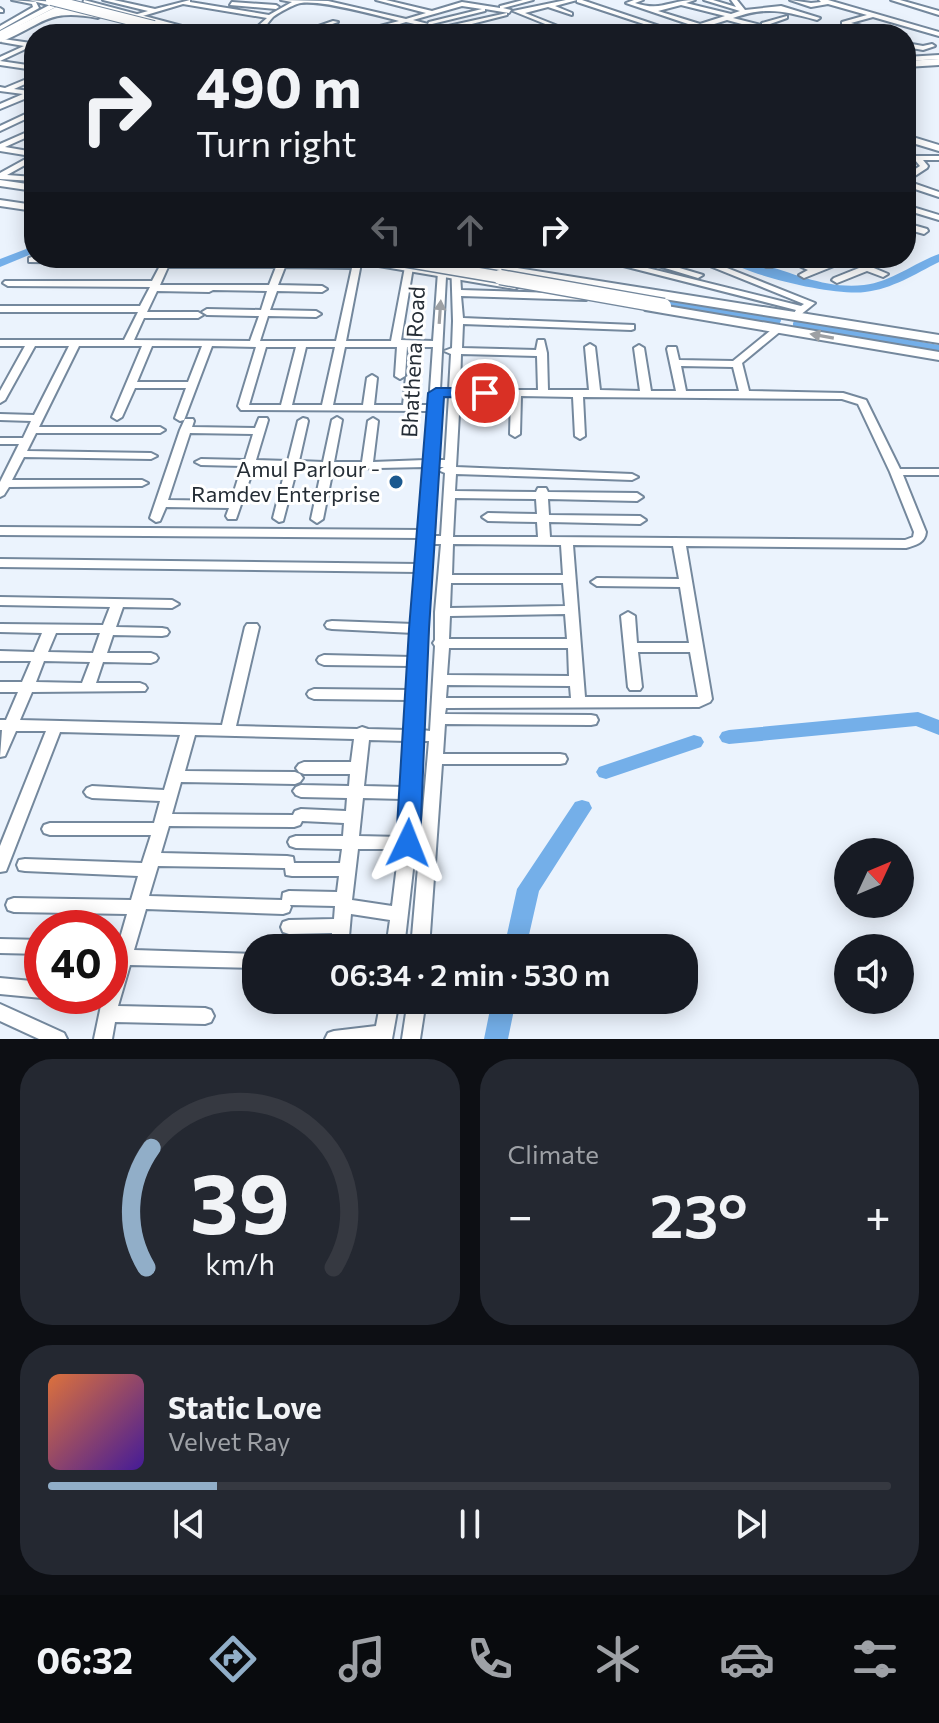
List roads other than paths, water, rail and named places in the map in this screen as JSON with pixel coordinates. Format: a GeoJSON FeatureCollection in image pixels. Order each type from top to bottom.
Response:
{"type":"FeatureCollection","features":[{"type":"Feature","properties":{"kind":"highway"},"geometry":{"type":"LineString","coordinates":[[32,0],[149,14],[175,24]]}},
{"type":"Feature","properties":{"kind":"highway"},"geometry":{"type":"LineString","coordinates":[[65,4],[76,11],[106,16]]}},
{"type":"Feature","properties":{"kind":"highway"},"geometry":{"type":"LineString","coordinates":[[65,4],[134,24]]}},
{"type":"Feature","properties":{"kind":"highway"},"geometry":{"type":"LineString","coordinates":[[24,24],[65,4],[135,24]]}},
{"type":"Feature","properties":{"kind":"highway"},"geometry":{"type":"LineString","coordinates":[[0,36],[24,24]]}},
{"type":"Feature","properties":{"kind":"highway"},"geometry":{"type":"LineString","coordinates":[[916,62],[939,61]]}},
{"type":"Feature","properties":{"kind":"main road"},"geometry":{"type":"LineString","coordinates":[[24,24],[65,4]]}},
{"type":"Feature","properties":{"kind":"main road"},"geometry":{"type":"LineString","coordinates":[[0,36],[24,24]]}},
{"type":"Feature","properties":{"kind":"main road"},"geometry":{"type":"LineString","coordinates":[[916,140],[938,146]]}},
{"type":"Feature","properties":{"kind":"main road"},"geometry":{"type":"LineString","coordinates":[[0,179],[24,180]]}},
{"type":"Feature","properties":{"kind":"main road"},"geometry":{"type":"LineString","coordinates":[[444,268],[665,303]]}},
{"type":"Feature","properties":{"kind":"main road"},"geometry":{"type":"LineString","coordinates":[[450,268],[775,323]]}},
{"type":"Feature","properties":{"kind":"main road"},"geometry":{"type":"LineString","coordinates":[[468,268],[589,297],[775,323],[802,315],[939,337]]}},
{"type":"Feature","properties":{"kind":"main road"},"geometry":{"type":"LineString","coordinates":[[474,268],[939,356]]}},
{"type":"Feature","properties":{"kind":"street"},"geometry":{"type":"LineString","coordinates":[[0,36],[36,8],[34,3],[15,0]]}},
{"type":"Feature","properties":{"kind":"street"},"geometry":{"type":"LineString","coordinates":[[106,0],[149,14],[187,2]]}},
{"type":"Feature","properties":{"kind":"street"},"geometry":{"type":"LineString","coordinates":[[171,0],[268,14],[301,1]]}},
{"type":"Feature","properties":{"kind":"street"},"geometry":{"type":"LineString","coordinates":[[220,9],[240,0]]}},
{"type":"Feature","properties":{"kind":"street"},"geometry":{"type":"LineString","coordinates":[[265,24],[268,14],[285,0],[337,5],[428,24],[530,0]]}},
{"type":"Feature","properties":{"kind":"street"},"geometry":{"type":"LineString","coordinates":[[337,5],[350,0]]}},
{"type":"Feature","properties":{"kind":"street"},"geometry":{"type":"LineString","coordinates":[[391,24],[464,4],[497,0]]}},
{"type":"Feature","properties":{"kind":"street"},"geometry":{"type":"LineString","coordinates":[[580,0],[654,24]]}},
{"type":"Feature","properties":{"kind":"street"},"geometry":{"type":"LineString","coordinates":[[465,24],[580,0],[658,24]]}},
{"type":"Feature","properties":{"kind":"street"},"geometry":{"type":"LineString","coordinates":[[640,0],[629,3],[693,24]]}},
{"type":"Feature","properties":{"kind":"street"},"geometry":{"type":"LineString","coordinates":[[634,15],[692,0]]}},
{"type":"Feature","properties":{"kind":"street"},"geometry":{"type":"LineString","coordinates":[[765,2],[775,0]]}},
{"type":"Feature","properties":{"kind":"street"},"geometry":{"type":"LineString","coordinates":[[793,0],[824,1],[860,11],[874,11],[906,24]]}},
{"type":"Feature","properties":{"kind":"street"},"geometry":{"type":"LineString","coordinates":[[894,0],[939,13]]}},
{"type":"Feature","properties":{"kind":"street"},"geometry":{"type":"LineString","coordinates":[[439,1],[512,13],[545,24]]}},
{"type":"Feature","properties":{"kind":"street"},"geometry":{"type":"LineString","coordinates":[[680,3],[735,1],[744,11]]}},
{"type":"Feature","properties":{"kind":"street"},"geometry":{"type":"LineString","coordinates":[[804,15],[827,8],[824,1]]}},
{"type":"Feature","properties":{"kind":"street"},"geometry":{"type":"LineString","coordinates":[[363,4],[389,2],[432,13]]}},
{"type":"Feature","properties":{"kind":"street"},"geometry":{"type":"LineString","coordinates":[[232,4],[276,7]]}},
{"type":"Feature","properties":{"kind":"street"},"geometry":{"type":"LineString","coordinates":[[378,4],[400,12],[414,7]]}},
{"type":"Feature","properties":{"kind":"street"},"geometry":{"type":"LineString","coordinates":[[677,19],[710,4],[744,11],[778,8],[817,18]]}},
{"type":"Feature","properties":{"kind":"street"},"geometry":{"type":"LineString","coordinates":[[710,4],[731,18],[754,24]]}},
{"type":"Feature","properties":{"kind":"street"},"geometry":{"type":"LineString","coordinates":[[544,16],[567,13],[552,7]]}},
{"type":"Feature","properties":{"kind":"street"},"geometry":{"type":"LineString","coordinates":[[712,24],[744,11]]}},
{"type":"Feature","properties":{"kind":"street"},"geometry":{"type":"LineString","coordinates":[[847,24],[844,23],[874,11]]}},
{"type":"Feature","properties":{"kind":"street"},"geometry":{"type":"LineString","coordinates":[[512,13],[538,24]]}},
{"type":"Feature","properties":{"kind":"street"},"geometry":{"type":"LineString","coordinates":[[764,24],[785,17]]}},
{"type":"Feature","properties":{"kind":"street"},"geometry":{"type":"LineString","coordinates":[[364,24],[407,20]]}},
{"type":"Feature","properties":{"kind":"street"},"geometry":{"type":"LineString","coordinates":[[329,24],[335,22]]}},
{"type":"Feature","properties":{"kind":"street"},"geometry":{"type":"LineString","coordinates":[[918,28],[936,22]]}},
{"type":"Feature","properties":{"kind":"street"},"geometry":{"type":"LineString","coordinates":[[918,28],[939,34]]}},
{"type":"Feature","properties":{"kind":"street"},"geometry":{"type":"LineString","coordinates":[[0,36],[24,43]]}},
{"type":"Feature","properties":{"kind":"street"},"geometry":{"type":"LineString","coordinates":[[916,43],[920,43]]}},
{"type":"Feature","properties":{"kind":"street"},"geometry":{"type":"LineString","coordinates":[[916,46],[932,46]]}},
{"type":"Feature","properties":{"kind":"street"},"geometry":{"type":"LineString","coordinates":[[0,61],[24,50]]}},
{"type":"Feature","properties":{"kind":"street"},"geometry":{"type":"LineString","coordinates":[[0,61],[24,66]]}},
{"type":"Feature","properties":{"kind":"street"},"geometry":{"type":"LineString","coordinates":[[0,79],[22,83]]}},
{"type":"Feature","properties":{"kind":"street"},"geometry":{"type":"LineString","coordinates":[[2,90],[22,83]]}},
{"type":"Feature","properties":{"kind":"street"},"geometry":{"type":"LineString","coordinates":[[2,90],[24,94]]}},
{"type":"Feature","properties":{"kind":"street"},"geometry":{"type":"LineString","coordinates":[[0,107],[24,98]]}},
{"type":"Feature","properties":{"kind":"street"},"geometry":{"type":"LineString","coordinates":[[0,129],[24,117]]}},
{"type":"Feature","properties":{"kind":"street"},"geometry":{"type":"LineString","coordinates":[[0,148],[24,136]]}},
{"type":"Feature","properties":{"kind":"street"},"geometry":{"type":"LineString","coordinates":[[0,148],[24,154]]}},
{"type":"Feature","properties":{"kind":"street"},"geometry":{"type":"LineString","coordinates":[[16,152],[24,148]]}},
{"type":"Feature","properties":{"kind":"street"},"geometry":{"type":"LineString","coordinates":[[917,158],[939,158]]}},
{"type":"Feature","properties":{"kind":"street"},"geometry":{"type":"LineString","coordinates":[[916,173],[924,166],[917,158]]}},
{"type":"Feature","properties":{"kind":"street"},"geometry":{"type":"LineString","coordinates":[[0,179],[24,162]]}},
{"type":"Feature","properties":{"kind":"street"},"geometry":{"type":"LineString","coordinates":[[0,166],[14,168]]}},
{"type":"Feature","properties":{"kind":"street"},"geometry":{"type":"LineString","coordinates":[[916,185],[939,195]]}},
{"type":"Feature","properties":{"kind":"street"},"geometry":{"type":"LineString","coordinates":[[916,210],[939,218]]}},
{"type":"Feature","properties":{"kind":"street"},"geometry":{"type":"LineString","coordinates":[[916,229],[924,231]]}},
{"type":"Feature","properties":{"kind":"street"},"geometry":{"type":"LineString","coordinates":[[128,342],[164,268]]}},
{"type":"Feature","properties":{"kind":"street"},"geometry":{"type":"LineString","coordinates":[[280,268],[264,313],[243,406],[435,408]]}},
{"type":"Feature","properties":{"kind":"street"},"geometry":{"type":"LineString","coordinates":[[327,408],[355,268]]}},
{"type":"Feature","properties":{"kind":"street"},"geometry":{"type":"LineString","coordinates":[[408,408],[399,343],[411,268]]}},
{"type":"Feature","properties":{"kind":"street","name":"Bhathena Road"},"geometry":{"type":"LineString","coordinates":[[396,934],[408,843],[419,629],[438,347],[446,268]]}},
{"type":"Feature","properties":{"kind":"street","name":"Bhathena Road"},"geometry":{"type":"LineString","coordinates":[[421,934],[439,703],[458,321],[458,293],[449,268]]}},
{"type":"Feature","properties":{"kind":"street"},"geometry":{"type":"LineString","coordinates":[[632,268],[802,315],[810,303],[720,268]]}},
{"type":"Feature","properties":{"kind":"street"},"geometry":{"type":"LineString","coordinates":[[673,268],[765,293]]}},
{"type":"Feature","properties":{"kind":"street"},"geometry":{"type":"LineString","coordinates":[[811,268],[816,270]]}},
{"type":"Feature","properties":{"kind":"street"},"geometry":{"type":"LineString","coordinates":[[804,275],[822,268]]}},
{"type":"Feature","properties":{"kind":"street"},"geometry":{"type":"LineString","coordinates":[[868,268],[875,271]]}},
{"type":"Feature","properties":{"kind":"street"},"geometry":{"type":"LineString","coordinates":[[837,280],[880,268]]}},
{"type":"Feature","properties":{"kind":"street"},"geometry":{"type":"LineString","coordinates":[[8,283],[322,289]]}},
{"type":"Feature","properties":{"kind":"street"},"geometry":{"type":"LineString","coordinates":[[458,293],[589,297]]}},
{"type":"Feature","properties":{"kind":"street"},"geometry":{"type":"LineString","coordinates":[[0,309],[316,314]]}},
{"type":"Feature","properties":{"kind":"street"},"geometry":{"type":"LineString","coordinates":[[458,321],[631,327]]}},
{"type":"Feature","properties":{"kind":"street"},"geometry":{"type":"LineString","coordinates":[[675,363],[736,364],[775,323]]}},
{"type":"Feature","properties":{"kind":"street"},"geometry":{"type":"LineString","coordinates":[[117,417],[149,342]]}},
{"type":"Feature","properties":{"kind":"street"},"geometry":{"type":"LineString","coordinates":[[0,343],[399,343],[456,351],[541,348],[543,394]]}},
{"type":"Feature","properties":{"kind":"street"},"geometry":{"type":"LineString","coordinates":[[0,400],[32,343]]}},
{"type":"Feature","properties":{"kind":"street"},"geometry":{"type":"LineString","coordinates":[[2,489],[76,343]]}},
{"type":"Feature","properties":{"kind":"street"},"geometry":{"type":"LineString","coordinates":[[156,518],[185,423],[192,385],[208,343]]}},
{"type":"Feature","properties":{"kind":"street"},"geometry":{"type":"LineString","coordinates":[[286,408],[302,343]]}},
{"type":"Feature","properties":{"kind":"street"},"geometry":{"type":"LineString","coordinates":[[590,347],[595,394]]}},
{"type":"Feature","properties":{"kind":"street"},"geometry":{"type":"LineString","coordinates":[[639,348],[646,394]]}},
{"type":"Feature","properties":{"kind":"street"},"geometry":{"type":"LineString","coordinates":[[672,349],[682,394]]}},
{"type":"Feature","properties":{"kind":"street"},"geometry":{"type":"LineString","coordinates":[[736,364],[745,394]]}},
{"type":"Feature","properties":{"kind":"street"},"geometry":{"type":"LineString","coordinates":[[368,408],[372,378]]}},
{"type":"Feature","properties":{"kind":"street"},"geometry":{"type":"LineString","coordinates":[[131,385],[192,385]]}},
{"type":"Feature","properties":{"kind":"street"},"geometry":{"type":"LineString","coordinates":[[0,531],[544,541],[912,543],[919,539],[920,532],[896,472],[858,400],[847,396],[436,393]]}},
{"type":"Feature","properties":{"kind":"street"},"geometry":{"type":"LineString","coordinates":[[515,434],[516,393]]}},
{"type":"Feature","properties":{"kind":"street"},"geometry":{"type":"LineString","coordinates":[[578,394],[580,436]]}},
{"type":"Feature","properties":{"kind":"street"},"geometry":{"type":"LineString","coordinates":[[0,417],[38,418]]}},
{"type":"Feature","properties":{"kind":"street"},"geometry":{"type":"LineString","coordinates":[[317,519],[337,420]]}},
{"type":"Feature","properties":{"kind":"street"},"geometry":{"type":"LineString","coordinates":[[279,518],[303,421]]}},
{"type":"Feature","properties":{"kind":"street"},"geometry":{"type":"LineString","coordinates":[[367,466],[373,421]]}},
{"type":"Feature","properties":{"kind":"street"},"geometry":{"type":"LineString","coordinates":[[161,503],[233,510],[261,426],[185,423]]}},
{"type":"Feature","properties":{"kind":"street"},"geometry":{"type":"LineString","coordinates":[[33,430],[160,430]]}},
{"type":"Feature","properties":{"kind":"street"},"geometry":{"type":"LineString","coordinates":[[0,441],[26,441]]}},
{"type":"Feature","properties":{"kind":"street"},"geometry":{"type":"LineString","coordinates":[[0,465],[18,459],[151,456]]}},
{"type":"Feature","properties":{"kind":"street"},"geometry":{"type":"LineString","coordinates":[[201,462],[450,467],[541,475],[632,477]]}},
{"type":"Feature","properties":{"kind":"street"},"geometry":{"type":"LineString","coordinates":[[896,472],[939,472]]}},
{"type":"Feature","properties":{"kind":"street"},"geometry":{"type":"LineString","coordinates":[[541,475],[544,541]]}},
{"type":"Feature","properties":{"kind":"street"},"geometry":{"type":"LineString","coordinates":[[2,489],[142,483]]}},
{"type":"Feature","properties":{"kind":"street"},"geometry":{"type":"LineString","coordinates":[[448,494],[637,497]]}},
{"type":"Feature","properties":{"kind":"street"},"geometry":{"type":"LineString","coordinates":[[488,517],[640,520]]}},
{"type":"Feature","properties":{"kind":"street"},"geometry":{"type":"LineString","coordinates":[[567,541],[578,703]]}},
{"type":"Feature","properties":{"kind":"street"},"geometry":{"type":"LineString","coordinates":[[439,703],[705,699],[679,542]]}},
{"type":"Feature","properties":{"kind":"street"},"geometry":{"type":"LineString","coordinates":[[0,563],[424,568]]}},
{"type":"Feature","properties":{"kind":"street"},"geometry":{"type":"LineString","coordinates":[[445,579],[569,579]]}},
{"type":"Feature","properties":{"kind":"street"},"geometry":{"type":"LineString","coordinates":[[597,582],[686,583]]}},
{"type":"Feature","properties":{"kind":"street"},"geometry":{"type":"LineString","coordinates":[[162,632],[0,626],[5,601],[172,604]]}},
{"type":"Feature","properties":{"kind":"street"},"geometry":{"type":"LineString","coordinates":[[87,688],[118,603]]}},
{"type":"Feature","properties":{"kind":"street"},"geometry":{"type":"LineString","coordinates":[[442,612],[571,610]]}},
{"type":"Feature","properties":{"kind":"street"},"geometry":{"type":"LineString","coordinates":[[628,616],[635,687]]}},
{"type":"Feature","properties":{"kind":"street"},"geometry":{"type":"LineString","coordinates":[[332,625],[419,629]]}},
{"type":"Feature","properties":{"kind":"street"},"geometry":{"type":"LineString","coordinates":[[228,730],[252,627]]}},
{"type":"Feature","properties":{"kind":"street"},"geometry":{"type":"LineString","coordinates":[[0,752],[6,726],[28,688],[51,628]]}},
{"type":"Feature","properties":{"kind":"street"},"geometry":{"type":"LineString","coordinates":[[440,643],[573,644]]}},
{"type":"Feature","properties":{"kind":"street"},"geometry":{"type":"LineString","coordinates":[[631,647],[697,648]]}},
{"type":"Feature","properties":{"kind":"street"},"geometry":{"type":"LineString","coordinates":[[0,656],[151,658]]}},
{"type":"Feature","properties":{"kind":"street"},"geometry":{"type":"LineString","coordinates":[[324,660],[418,662]]}},
{"type":"Feature","properties":{"kind":"street"},"geometry":{"type":"LineString","coordinates":[[440,680],[576,681]]}},
{"type":"Feature","properties":{"kind":"street"},"geometry":{"type":"LineString","coordinates":[[0,687],[140,688]]}},
{"type":"Feature","properties":{"kind":"street"},"geometry":{"type":"LineString","coordinates":[[314,694],[415,695]]}},
{"type":"Feature","properties":{"kind":"street"},"geometry":{"type":"LineString","coordinates":[[437,719],[591,720]]}},
{"type":"Feature","properties":{"kind":"street"},"geometry":{"type":"LineString","coordinates":[[6,726],[435,736]]}},
{"type":"Feature","properties":{"kind":"street"},"geometry":{"type":"LineString","coordinates":[[0,866],[55,726]]}},
{"type":"Feature","properties":{"kind":"street"},"geometry":{"type":"LineString","coordinates":[[128,932],[139,905],[189,729]]}},
{"type":"Feature","properties":{"kind":"street"},"geometry":{"type":"LineString","coordinates":[[341,934],[362,732]]}},
{"type":"Feature","properties":{"kind":"street"},"geometry":{"type":"LineString","coordinates":[[434,759],[560,759]]}},
{"type":"Feature","properties":{"kind":"street"},"geometry":{"type":"LineString","coordinates":[[300,779],[358,768]]}},
{"type":"Feature","properties":{"kind":"street"},"geometry":{"type":"LineString","coordinates":[[176,776],[300,779],[356,792],[410,793]]}},
{"type":"Feature","properties":{"kind":"street"},"geometry":{"type":"LineString","coordinates":[[92,792],[170,796]]}},
{"type":"Feature","properties":{"kind":"street"},"geometry":{"type":"LineString","coordinates":[[50,829],[353,817]]}},
{"type":"Feature","properties":{"kind":"street"},"geometry":{"type":"LineString","coordinates":[[296,842],[408,843]]}},
{"type":"Feature","properties":{"kind":"street"},"geometry":{"type":"LineString","coordinates":[[25,865],[348,869]]}},
{"type":"Feature","properties":{"kind":"street"},"geometry":{"type":"LineString","coordinates":[[14,905],[344,902],[398,914]]}},
{"type":"Feature","properties":{"kind":"street"},"geometry":{"type":"LineString","coordinates":[[289,927],[342,926]]}},
{"type":"Feature","properties":{"kind":"street"},"geometry":{"type":"LineString","coordinates":[[0,946],[24,947]]}},
{"type":"Feature","properties":{"kind":"street"},"geometry":{"type":"LineString","coordinates":[[128,952],[242,960]]}},
{"type":"Feature","properties":{"kind":"street"},"geometry":{"type":"LineString","coordinates":[[0,986],[24,988]]}},
{"type":"Feature","properties":{"kind":"street"},"geometry":{"type":"LineString","coordinates":[[128,1004],[205,1016]]}},
{"type":"Feature","properties":{"kind":"street"},"geometry":{"type":"LineString","coordinates":[[0,1012],[58,1039]]}},
{"type":"Feature","properties":{"kind":"street"},"geometry":{"type":"LineString","coordinates":[[103,1039],[108,1014]]}},
{"type":"Feature","properties":{"kind":"street"},"geometry":{"type":"LineString","coordinates":[[334,1039],[384,1036],[388,1014]]}},
{"type":"Feature","properties":{"kind":"street"},"geometry":{"type":"LineString","coordinates":[[411,1039],[415,1014]]}},
{"type":"Feature","properties":{"kind":"waterway"},"geometry":{"type":"LineString","coordinates":[[0,263],[24,253]]}},
{"type":"Feature","properties":{"kind":"waterway"},"geometry":{"type":"LineString","coordinates":[[757,268],[832,288],[864,289],[883,284],[939,258]]}},
{"type":"Feature","properties":{"kind":"waterway"},"geometry":{"type":"LineString","coordinates":[[662,302],[777,320]]}},
{"type":"Feature","properties":{"kind":"waterway"},"geometry":{"type":"LineString","coordinates":[[797,324],[939,349]]}},
{"type":"Feature","properties":{"kind":"waterway"},"geometry":{"type":"LineString","coordinates":[[729,737],[918,719],[939,728]]}},
{"type":"Feature","properties":{"kind":"waterway"},"geometry":{"type":"LineString","coordinates":[[606,772],[694,742]]}},
{"type":"Feature","properties":{"kind":"waterway"},"geometry":{"type":"LineString","coordinates":[[518,934],[528,889],[582,808]]}},
{"type":"Feature","properties":{"kind":"waterway"},"geometry":{"type":"LineString","coordinates":[[496,1039],[501,1014]]}},
{"type":"Feature","properties":{"kind":"place","name":"Amul Parlour - Ramdev Enterprise"},"geometry":{"type":"Point","coordinates":[396,482]}}]}
